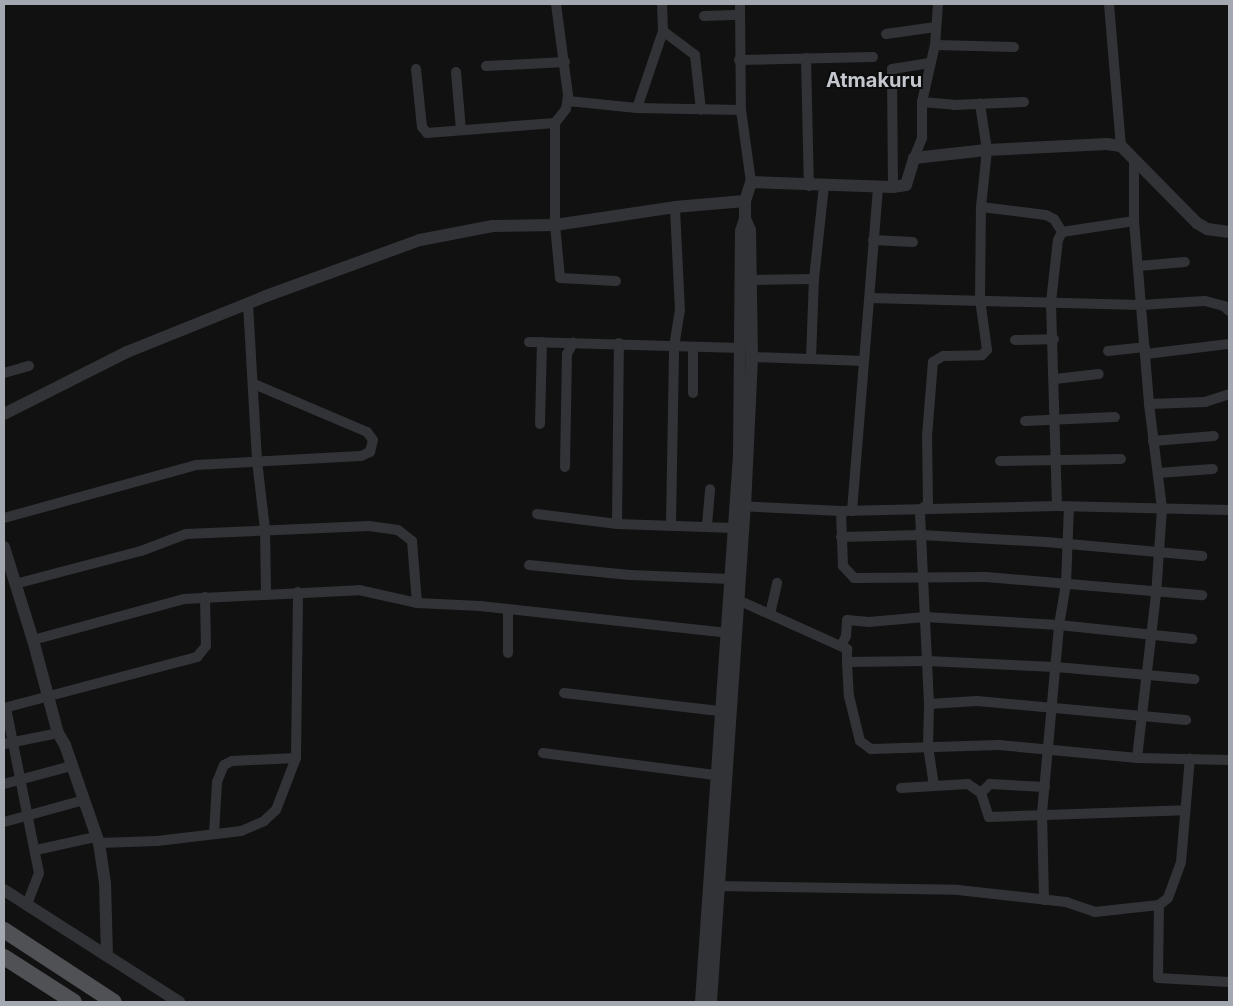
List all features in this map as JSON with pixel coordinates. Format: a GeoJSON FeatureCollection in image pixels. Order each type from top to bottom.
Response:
{"type":"FeatureCollection","features":[{"type":"Feature","properties":{"kind":"main road"},"geometry":{"type":"LineString","coordinates":[[4,930],[114,1002]]}},
{"type":"Feature","properties":{"kind":"main road"},"geometry":{"type":"LineString","coordinates":[[4,957],[74,1002]]}},
{"type":"Feature","properties":{"kind":"street"},"geometry":{"type":"LineString","coordinates":[[556,4],[565,62],[568,102],[554,123],[555,225],[560,278],[567,280],[616,281]]}},
{"type":"Feature","properties":{"kind":"street"},"geometry":{"type":"LineString","coordinates":[[637,108],[663,31],[662,4]]}},
{"type":"Feature","properties":{"kind":"street"},"geometry":{"type":"LineString","coordinates":[[711,1002],[715,775],[719,711],[728,633],[734,528],[740,507],[752,357],[751,280],[745,201],[751,182],[741,110],[740,4]]}},
{"type":"Feature","properties":{"kind":"street"},"geometry":{"type":"LineString","coordinates":[[751,182],[809,186],[893,187],[906,185],[922,138],[922,102],[929,63],[935,45],[938,4]]}},
{"type":"Feature","properties":{"kind":"street"},"geometry":{"type":"LineString","coordinates":[[1109,4],[1121,146],[1197,223],[1207,229],[1229,232]]}},
{"type":"Feature","properties":{"kind":"street"},"geometry":{"type":"LineString","coordinates":[[704,16],[740,15]]}},
{"type":"Feature","properties":{"kind":"street"},"geometry":{"type":"LineString","coordinates":[[886,34],[936,27]]}},
{"type":"Feature","properties":{"kind":"street"},"geometry":{"type":"LineString","coordinates":[[663,31],[695,54],[701,110]]}},
{"type":"Feature","properties":{"kind":"street"},"geometry":{"type":"LineString","coordinates":[[935,45],[1014,47]]}},
{"type":"Feature","properties":{"kind":"street"},"geometry":{"type":"LineString","coordinates":[[740,60],[873,57]]}},
{"type":"Feature","properties":{"kind":"street"},"geometry":{"type":"LineString","coordinates":[[806,58],[809,186]]}},
{"type":"Feature","properties":{"kind":"street"},"geometry":{"type":"LineString","coordinates":[[486,66],[565,62]]}},
{"type":"Feature","properties":{"kind":"street"},"geometry":{"type":"LineString","coordinates":[[893,187],[892,69],[929,63]]}},
{"type":"Feature","properties":{"kind":"street"},"geometry":{"type":"LineString","coordinates":[[416,69],[423,131],[427,133],[554,123]]}},
{"type":"Feature","properties":{"kind":"street"},"geometry":{"type":"LineString","coordinates":[[456,72],[461,130]]}},
{"type":"Feature","properties":{"kind":"street"},"geometry":{"type":"LineString","coordinates":[[568,102],[637,108],[741,110]]}},
{"type":"Feature","properties":{"kind":"street"},"geometry":{"type":"LineString","coordinates":[[922,102],[980,104],[1024,102]]}},
{"type":"Feature","properties":{"kind":"street"},"geometry":{"type":"LineString","coordinates":[[920,510],[928,504],[928,436],[933,362],[943,356],[986,354],[980,299],[981,207],[987,150],[980,104]]}},
{"type":"Feature","properties":{"kind":"street"},"geometry":{"type":"LineString","coordinates":[[914,158],[987,150],[1107,144],[1121,146]]}},
{"type":"Feature","properties":{"kind":"street"},"geometry":{"type":"LineString","coordinates":[[1134,160],[1134,221],[1149,404],[1162,509],[1156,594],[1140,715],[1137,758]]}},
{"type":"Feature","properties":{"kind":"street"},"geometry":{"type":"LineString","coordinates":[[811,359],[814,279],[824,186]]}},
{"type":"Feature","properties":{"kind":"street"},"geometry":{"type":"LineString","coordinates":[[852,511],[878,187]]}},
{"type":"Feature","properties":{"kind":"street"},"geometry":{"type":"LineString","coordinates":[[4,414],[127,352],[248,304],[420,240],[493,226],[555,225],[675,207],[745,201]]}},
{"type":"Feature","properties":{"kind":"street"},"geometry":{"type":"LineString","coordinates":[[672,524],[674,347],[680,310],[675,207]]}},
{"type":"Feature","properties":{"kind":"street"},"geometry":{"type":"LineString","coordinates":[[981,207],[1046,215],[1054,219],[1062,232]]}},
{"type":"Feature","properties":{"kind":"street"},"geometry":{"type":"LineString","coordinates":[[1062,232],[1134,221]]}},
{"type":"Feature","properties":{"kind":"street"},"geometry":{"type":"LineString","coordinates":[[701,1002],[714,886],[738,600],[741,231],[748,224]]}},
{"type":"Feature","properties":{"kind":"street"},"geometry":{"type":"LineString","coordinates":[[1058,506],[1054,339],[1051,302],[1058,240],[1062,232]]}},
{"type":"Feature","properties":{"kind":"street"},"geometry":{"type":"LineString","coordinates":[[873,240],[913,242]]}},
{"type":"Feature","properties":{"kind":"street"},"geometry":{"type":"LineString","coordinates":[[1138,266],[1185,262]]}},
{"type":"Feature","properties":{"kind":"street"},"geometry":{"type":"LineString","coordinates":[[751,280],[814,279]]}},
{"type":"Feature","properties":{"kind":"street"},"geometry":{"type":"LineString","coordinates":[[870,298],[980,299],[1141,305],[1205,302],[1224,306],[1229,311]]}},
{"type":"Feature","properties":{"kind":"street"},"geometry":{"type":"LineString","coordinates":[[248,304],[257,461],[265,529],[266,592]]}},
{"type":"Feature","properties":{"kind":"street"},"geometry":{"type":"LineString","coordinates":[[1014,340],[1054,339]]}},
{"type":"Feature","properties":{"kind":"street"},"geometry":{"type":"LineString","coordinates":[[530,342],[619,343],[693,349],[741,348]]}},
{"type":"Feature","properties":{"kind":"street"},"geometry":{"type":"LineString","coordinates":[[540,424],[542,342]]}},
{"type":"Feature","properties":{"kind":"street"},"geometry":{"type":"LineString","coordinates":[[565,467],[567,354],[573,343]]}},
{"type":"Feature","properties":{"kind":"street"},"geometry":{"type":"LineString","coordinates":[[616,524],[619,343]]}},
{"type":"Feature","properties":{"kind":"street"},"geometry":{"type":"LineString","coordinates":[[1108,351],[1146,351],[1229,344]]}},
{"type":"Feature","properties":{"kind":"street"},"geometry":{"type":"LineString","coordinates":[[693,349],[693,393]]}},
{"type":"Feature","properties":{"kind":"street"},"geometry":{"type":"LineString","coordinates":[[752,357],[864,361]]}},
{"type":"Feature","properties":{"kind":"street"},"geometry":{"type":"LineString","coordinates":[[4,373],[28,366]]}},
{"type":"Feature","properties":{"kind":"street"},"geometry":{"type":"LineString","coordinates":[[1055,378],[1099,374]]}},
{"type":"Feature","properties":{"kind":"street"},"geometry":{"type":"LineString","coordinates":[[4,518],[177,469],[257,461],[361,456],[370,452],[374,440],[367,432],[254,384]]}},
{"type":"Feature","properties":{"kind":"street"},"geometry":{"type":"LineString","coordinates":[[1149,404],[1205,402],[1229,394]]}},
{"type":"Feature","properties":{"kind":"street"},"geometry":{"type":"LineString","coordinates":[[1024,420],[1115,418]]}},
{"type":"Feature","properties":{"kind":"street"},"geometry":{"type":"LineString","coordinates":[[1153,441],[1214,436]]}},
{"type":"Feature","properties":{"kind":"street"},"geometry":{"type":"LineString","coordinates":[[1000,461],[1121,459]]}},
{"type":"Feature","properties":{"kind":"street"},"geometry":{"type":"LineString","coordinates":[[1158,474],[1212,470]]}},
{"type":"Feature","properties":{"kind":"street"},"geometry":{"type":"LineString","coordinates":[[708,525],[710,489]]}},
{"type":"Feature","properties":{"kind":"street"},"geometry":{"type":"LineString","coordinates":[[740,507],[841,511],[1058,506],[1229,510]]}},
{"type":"Feature","properties":{"kind":"street"},"geometry":{"type":"LineString","coordinates":[[1044,900],[1042,813],[1059,625],[1066,584],[1069,507]]}},
{"type":"Feature","properties":{"kind":"street"},"geometry":{"type":"LineString","coordinates":[[920,510],[930,704],[928,746],[934,786]]}},
{"type":"Feature","properties":{"kind":"street"},"geometry":{"type":"LineString","coordinates":[[841,511],[844,570],[854,578],[986,577],[1156,594],[1202,595]]}},
{"type":"Feature","properties":{"kind":"street"},"geometry":{"type":"LineString","coordinates":[[536,514],[616,524],[708,525],[734,528]]}},
{"type":"Feature","properties":{"kind":"street"},"geometry":{"type":"LineString","coordinates":[[15,584],[141,550],[186,534],[265,529],[368,526],[398,530],[412,541],[417,602]]}},
{"type":"Feature","properties":{"kind":"street"},"geometry":{"type":"LineString","coordinates":[[841,537],[921,535],[1068,544],[1202,556]]}},
{"type":"Feature","properties":{"kind":"street"},"geometry":{"type":"LineString","coordinates":[[4,548],[33,640],[58,733],[97,840],[105,883],[107,956]]}},
{"type":"Feature","properties":{"kind":"street"},"geometry":{"type":"LineString","coordinates":[[528,565],[630,575],[731,579]]}},
{"type":"Feature","properties":{"kind":"street"},"geometry":{"type":"LineString","coordinates":[[770,614],[777,583]]}},
{"type":"Feature","properties":{"kind":"street"},"geometry":{"type":"LineString","coordinates":[[33,640],[166,603],[205,597],[266,592],[360,590],[417,602],[728,633]]}},
{"type":"Feature","properties":{"kind":"street"},"geometry":{"type":"LineString","coordinates":[[36,850],[97,840],[157,841],[241,831],[270,817],[280,802],[296,758],[298,592]]}},
{"type":"Feature","properties":{"kind":"street"},"geometry":{"type":"LineString","coordinates":[[27,905],[39,879],[36,850],[8,744],[5,708],[197,657],[206,646],[205,597]]}},
{"type":"Feature","properties":{"kind":"street"},"geometry":{"type":"LineString","coordinates":[[738,600],[847,648],[849,696],[860,741],[871,749],[999,745],[1137,758],[1229,760]]}},
{"type":"Feature","properties":{"kind":"street"},"geometry":{"type":"LineString","coordinates":[[508,610],[508,653]]}},
{"type":"Feature","properties":{"kind":"street"},"geometry":{"type":"LineString","coordinates":[[842,646],[846,636],[847,620],[869,622],[925,617],[1059,625],[1192,639]]}},
{"type":"Feature","properties":{"kind":"street"},"geometry":{"type":"LineString","coordinates":[[847,662],[927,661],[1056,667],[1194,679]]}},
{"type":"Feature","properties":{"kind":"street"},"geometry":{"type":"LineString","coordinates":[[564,693],[719,711]]}},
{"type":"Feature","properties":{"kind":"street"},"geometry":{"type":"LineString","coordinates":[[930,704],[977,701],[1186,720]]}},
{"type":"Feature","properties":{"kind":"street"},"geometry":{"type":"LineString","coordinates":[[8,744],[58,733]]}},
{"type":"Feature","properties":{"kind":"street"},"geometry":{"type":"LineString","coordinates":[[543,753],[715,775]]}},
{"type":"Feature","properties":{"kind":"street"},"geometry":{"type":"LineString","coordinates":[[214,834],[217,782],[224,765],[232,761],[296,758]]}},
{"type":"Feature","properties":{"kind":"street"},"geometry":{"type":"LineString","coordinates":[[714,886],[958,890],[1066,902],[1095,912],[1159,906],[1168,898],[1181,862],[1190,758]]}},
{"type":"Feature","properties":{"kind":"street"},"geometry":{"type":"LineString","coordinates":[[4,784],[71,766]]}},
{"type":"Feature","properties":{"kind":"street"},"geometry":{"type":"LineString","coordinates":[[901,788],[968,784],[981,793],[989,817],[1042,813],[1185,810]]}},
{"type":"Feature","properties":{"kind":"street"},"geometry":{"type":"LineString","coordinates":[[981,793],[990,784],[1045,787]]}},
{"type":"Feature","properties":{"kind":"street"},"geometry":{"type":"LineString","coordinates":[[4,822],[84,800]]}},
{"type":"Feature","properties":{"kind":"street"},"geometry":{"type":"LineString","coordinates":[[4,890],[179,1002]]}},
{"type":"Feature","properties":{"kind":"street"},"geometry":{"type":"LineString","coordinates":[[1159,906],[1158,978],[1229,982]]}},
{"type":"Feature","properties":{"kind":"district","name":"Atmakuru"},"geometry":{"type":"Point","coordinates":[874,80]}}]}
